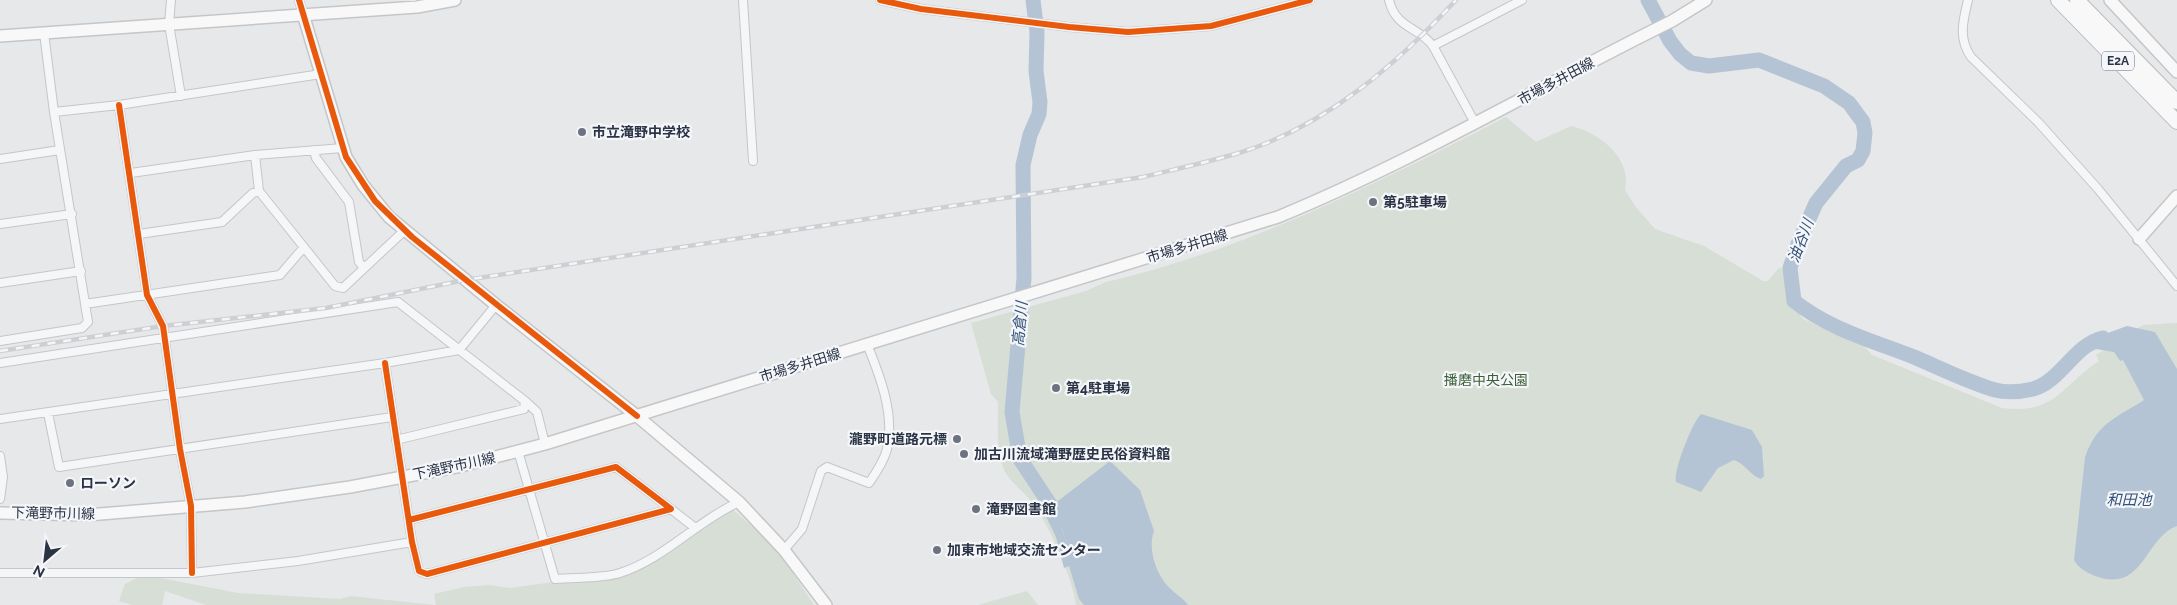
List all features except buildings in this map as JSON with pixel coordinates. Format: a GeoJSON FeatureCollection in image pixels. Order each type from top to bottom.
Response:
{"type":"FeatureCollection","features":[{"type":"Feature","properties":{"kind":"highway","name":"E2A"},"geometry":{"type":"LineString","coordinates":[[2058,0],[2177,122]]}},
{"type":"Feature","properties":{"kind":"highway","name":"E2A"},"geometry":{"type":"LineString","coordinates":[[2077,0],[2177,102]]}},
{"type":"Feature","properties":{"kind":"main road"},"geometry":{"type":"LineString","coordinates":[[0,36],[303,14],[456,0]]}},
{"type":"Feature","properties":{"kind":"main road","name":"市場多井田線"},"geometry":{"type":"LineString","coordinates":[[637,416],[1034,292],[1202,243],[1278,217],[1326,198],[1475,123],[1672,21],[1706,0]]}},
{"type":"Feature","properties":{"kind":"main road"},"geometry":{"type":"LineString","coordinates":[[2110,0],[2177,72]]}},
{"type":"Feature","properties":{"kind":"main road"},"geometry":{"type":"LineString","coordinates":[[303,14],[346,157],[363,185],[389,217],[496,305],[637,416],[739,502],[784,550],[826,605]]}},
{"type":"Feature","properties":{"kind":"main road"},"geometry":{"type":"LineString","coordinates":[[2139,239],[2177,196]]}},
{"type":"Feature","properties":{"kind":"main road","name":"下滝野市川線"},"geometry":{"type":"LineString","coordinates":[[0,513],[88,515],[254,500],[350,487],[518,451],[637,416]]}},
{"type":"Feature","properties":{"kind":"street"},"geometry":{"type":"LineString","coordinates":[[170,0],[169,24],[181,96]]}},
{"type":"Feature","properties":{"kind":"street"},"geometry":{"type":"LineString","coordinates":[[298,0],[303,14]]}},
{"type":"Feature","properties":{"kind":"street"},"geometry":{"type":"LineString","coordinates":[[743,0],[753,162]]}},
{"type":"Feature","properties":{"kind":"street"},"geometry":{"type":"LineString","coordinates":[[880,0],[921,9],[1069,27],[1128,32],[1211,26],[1310,0]]}},
{"type":"Feature","properties":{"kind":"street"},"geometry":{"type":"LineString","coordinates":[[1389,0],[1391,8],[1401,24],[1424,34],[1433,46],[1475,123]]}},
{"type":"Feature","properties":{"kind":"street"},"geometry":{"type":"LineString","coordinates":[[1433,46],[1522,0]]}},
{"type":"Feature","properties":{"kind":"street"},"geometry":{"type":"LineString","coordinates":[[1968,0],[1962,37],[1964,48],[2038,122],[2177,286]]}},
{"type":"Feature","properties":{"kind":"street"},"geometry":{"type":"LineString","coordinates":[[0,341],[82,328],[88,322],[54,112],[44,33]]}},
{"type":"Feature","properties":{"kind":"street"},"geometry":{"type":"LineString","coordinates":[[54,112],[119,105],[321,74]]}},
{"type":"Feature","properties":{"kind":"street"},"geometry":{"type":"LineString","coordinates":[[119,105],[131,173],[147,295],[162,326],[180,449],[191,506],[192,573]]}},
{"type":"Feature","properties":{"kind":"street"},"geometry":{"type":"LineString","coordinates":[[131,173],[255,155],[344,148]]}},
{"type":"Feature","properties":{"kind":"street"},"geometry":{"type":"LineString","coordinates":[[0,159],[60,150]]}},
{"type":"Feature","properties":{"kind":"street"},"geometry":{"type":"LineString","coordinates":[[314,150],[316,158],[349,202],[359,262],[364,268]]}},
{"type":"Feature","properties":{"kind":"street"},"geometry":{"type":"LineString","coordinates":[[255,155],[259,191],[335,286],[343,288],[405,230]]}},
{"type":"Feature","properties":{"kind":"street"},"geometry":{"type":"LineString","coordinates":[[139,234],[222,222],[253,193],[259,191]]}},
{"type":"Feature","properties":{"kind":"street"},"geometry":{"type":"LineString","coordinates":[[0,224],[72,214]]}},
{"type":"Feature","properties":{"kind":"street"},"geometry":{"type":"LineString","coordinates":[[86,304],[280,275],[304,247]]}},
{"type":"Feature","properties":{"kind":"street"},"geometry":{"type":"LineString","coordinates":[[0,283],[81,272]]}},
{"type":"Feature","properties":{"kind":"street"},"geometry":{"type":"LineString","coordinates":[[0,363],[398,302],[537,412],[545,444]]}},
{"type":"Feature","properties":{"kind":"street"},"geometry":{"type":"LineString","coordinates":[[0,419],[385,363],[459,350],[496,305]]}},
{"type":"Feature","properties":{"kind":"street"},"geometry":{"type":"LineString","coordinates":[[784,550],[802,529],[821,471],[828,467],[869,483],[887,450],[889,423],[886,401],[877,369],[867,344]]}},
{"type":"Feature","properties":{"kind":"street"},"geometry":{"type":"LineString","coordinates":[[385,363],[412,542],[419,571],[427,574],[671,509]]}},
{"type":"Feature","properties":{"kind":"street"},"geometry":{"type":"LineString","coordinates":[[396,440],[524,409],[525,401]]}},
{"type":"Feature","properties":{"kind":"street"},"geometry":{"type":"LineString","coordinates":[[48,413],[59,467],[392,417]]}},
{"type":"Feature","properties":{"kind":"street"},"geometry":{"type":"LineString","coordinates":[[518,451],[555,579],[619,573],[661,552],[717,512],[739,502]]}},
{"type":"Feature","properties":{"kind":"street"},"geometry":{"type":"LineString","coordinates":[[0,456],[4,477],[0,499]]}},
{"type":"Feature","properties":{"kind":"street"},"geometry":{"type":"LineString","coordinates":[[409,520],[616,467],[694,527]]}},
{"type":"Feature","properties":{"kind":"street"},"geometry":{"type":"LineString","coordinates":[[0,573],[192,573],[298,561],[412,542]]}},
{"type":"Feature","properties":{"kind":"green space","name":"播磨中央公園"},"geometry":{"type":"Polygon","coordinates":[[[1506,117],[1536,142],[1571,126],[1593,134],[1612,149],[1619,158],[1624,167],[1626,178],[1625,190],[1635,206],[1655,229],[1704,246],[1763,281],[1768,281],[1779,268],[1784,269],[1786,295],[1803,319],[1861,343],[1872,355],[2002,408],[2020,409],[2046,403],[2056,397],[2099,361],[2096,355],[2143,325],[2177,323],[2177,605],[1076,605],[1066,568],[1047,527],[1031,501],[1009,478],[1003,467],[998,443],[998,402],[991,394],[971,323],[1086,291],[1106,282],[1210,252],[1261,233],[1361,190],[1506,117]]]}},
{"type":"Feature","properties":{"kind":"green space"},"geometry":{"type":"Polygon","coordinates":[[[732,509],[774,545],[814,605],[436,605],[434,594],[464,587],[489,585],[510,588],[619,573],[661,552],[694,527],[732,509]]]}},
{"type":"Feature","properties":{"kind":"green space"},"geometry":{"type":"Polygon","coordinates":[[[150,576],[238,593],[340,599],[350,596],[435,605],[206,605],[165,591],[162,605],[132,605],[119,601],[125,584],[137,578],[150,576]]]}},
{"type":"Feature","properties":{"kind":"green space"},"geometry":{"type":"Polygon","coordinates":[[[1027,591],[1038,605],[978,605],[1027,591]]]}},
{"type":"Feature","properties":{"kind":"water","name":"和田池"},"geometry":{"type":"Polygon","coordinates":[[[2127,326],[2155,332],[2177,369],[2177,526],[2166,532],[2157,541],[2134,571],[2124,577],[2111,580],[2088,573],[2080,568],[2074,560],[2085,457],[2095,436],[2108,422],[2144,400],[2123,360],[2120,361],[2114,352],[2096,349],[2078,359],[2094,338],[2127,326]]]}},
{"type":"Feature","properties":{"kind":"water"},"geometry":{"type":"Polygon","coordinates":[[[1701,414],[1752,430],[1762,447],[1764,476],[1761,479],[1734,460],[1718,468],[1701,492],[1676,482],[1677,468],[1684,447],[1701,414]]]}},
{"type":"Feature","properties":{"kind":"water"},"geometry":{"type":"Polygon","coordinates":[[[1110,461],[1140,490],[1154,531],[1152,546],[1158,570],[1166,584],[1188,605],[1084,605],[1079,599],[1069,566],[1064,568],[1056,537],[1042,508],[1051,501],[1067,544],[1054,504],[1110,461]]]}},
{"type":"Feature","properties":{"kind":"waterway","name":"高倉川"},"geometry":{"type":"LineString","coordinates":[[1033,0],[1037,32],[1036,71],[1040,102],[1039,114],[1030,135],[1023,165],[1024,278],[1012,412],[1020,459],[1049,503],[1070,526]]}},
{"type":"Feature","properties":{"kind":"waterway","name":"油谷川"},"geometry":{"type":"LineString","coordinates":[[1648,0],[1670,41],[1680,54],[1691,63],[1709,66],[1759,60],[1824,86],[1849,103],[1863,122],[1865,133],[1863,151],[1858,160],[1846,166],[1816,203],[1798,244],[1790,268],[1794,301],[1822,319],[1852,334],[1914,357],[1975,383],[2004,392],[2028,390],[2043,385],[2084,347],[2103,338]]}},
{"type":"Feature","properties":{"kind":"railway"},"geometry":{"type":"LineString","coordinates":[[0,351],[163,326],[326,308],[465,280],[1143,177],[1242,152],[1303,126],[1332,109],[1385,69],[1410,47],[1456,0]]}},
{"type":"Feature","properties":{"kind":"cycle path"},"geometry":{"type":"LineString","coordinates":[[299,0],[346,157],[375,201],[412,237],[637,416]]}},
{"type":"Feature","properties":{"kind":"cycle path"},"geometry":{"type":"LineString","coordinates":[[880,0],[921,9],[1069,27],[1128,32],[1211,26],[1310,0]]}},
{"type":"Feature","properties":{"kind":"cycle path"},"geometry":{"type":"LineString","coordinates":[[119,105],[147,295],[163,326],[180,449],[191,506],[192,573]]}},
{"type":"Feature","properties":{"kind":"cycle path"},"geometry":{"type":"LineString","coordinates":[[385,363],[412,542],[419,571],[427,574],[671,509],[616,467],[409,520]]}},
{"type":"Feature","properties":{"kind":"place","name":"市立滝野中学校"},"geometry":{"type":"Point","coordinates":[582,132]}},
{"type":"Feature","properties":{"kind":"place","name":"第5駐車場"},"geometry":{"type":"Point","coordinates":[1373,202]}},
{"type":"Feature","properties":{"kind":"place","name":"第4駐車場"},"geometry":{"type":"Point","coordinates":[1056,388]}},
{"type":"Feature","properties":{"kind":"place","name":"瀧野町道路元標"},"geometry":{"type":"Point","coordinates":[957,439]}},
{"type":"Feature","properties":{"kind":"place","name":"加古川流域滝野歴史民俗資料館"},"geometry":{"type":"Point","coordinates":[964,454]}},
{"type":"Feature","properties":{"kind":"place","name":"ローソン"},"geometry":{"type":"Point","coordinates":[70,483]}},
{"type":"Feature","properties":{"kind":"place","name":"滝野図書館"},"geometry":{"type":"Point","coordinates":[976,509]}},
{"type":"Feature","properties":{"kind":"place","name":"加東市地域交流センター"},"geometry":{"type":"Point","coordinates":[937,550]}}]}
